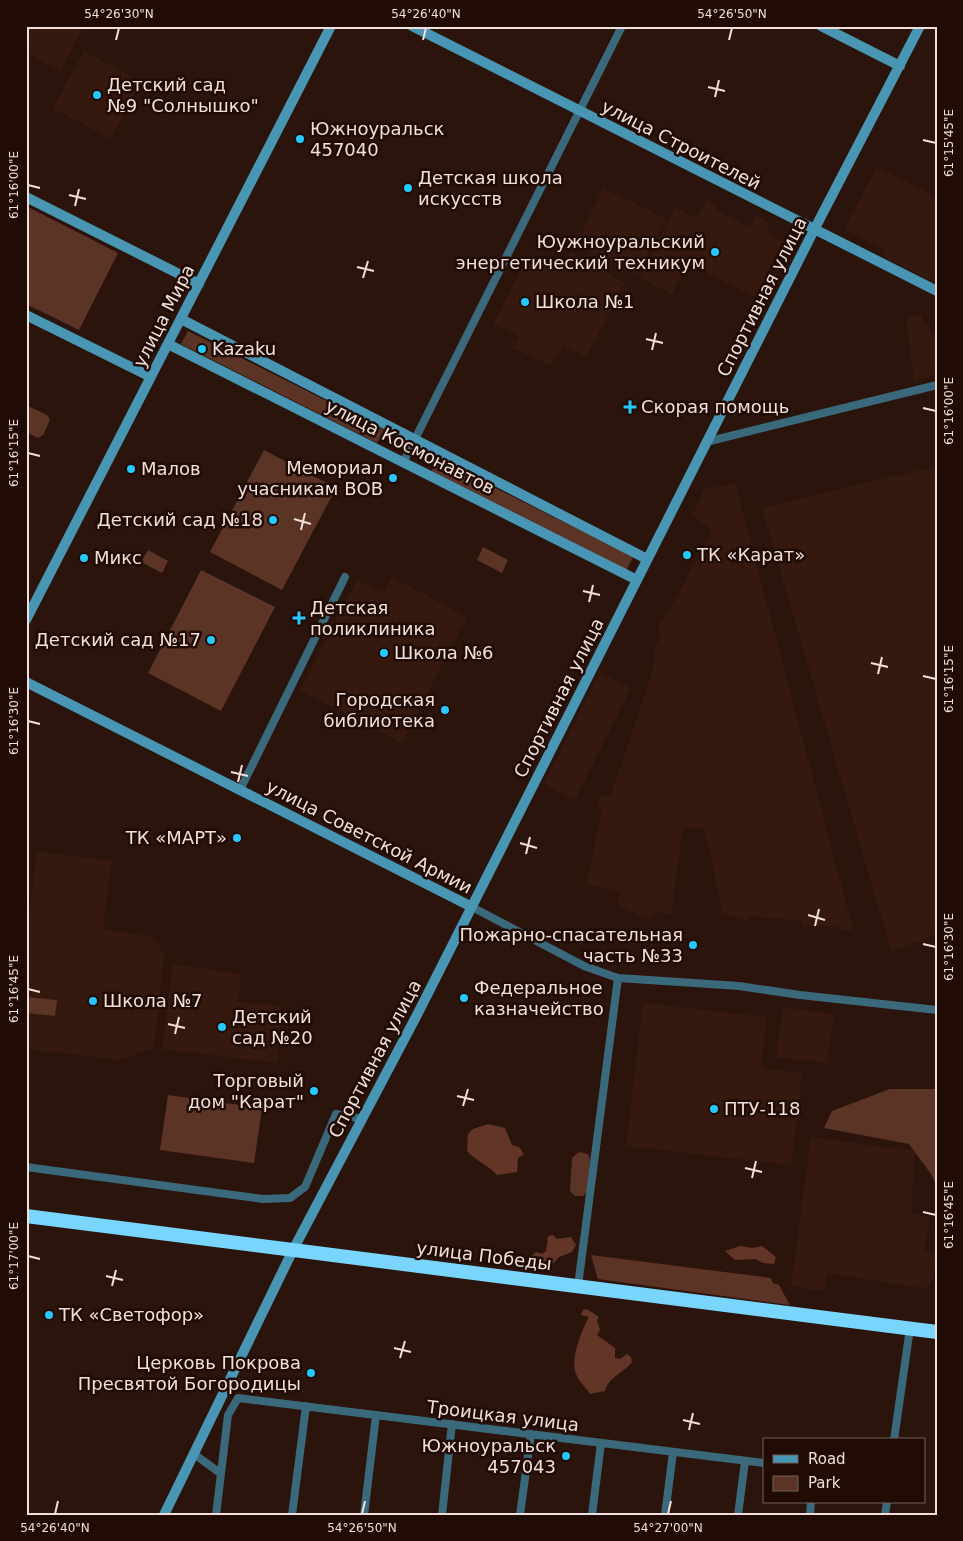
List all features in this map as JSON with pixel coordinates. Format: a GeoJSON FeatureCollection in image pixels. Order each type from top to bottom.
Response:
{"type":"FeatureCollection","features":[{"type":"Feature","properties":{"kind":"highway","name":"улица Победы"},"geometry":{"type":"LineString","coordinates":[[26,1216],[937,1332]]}},
{"type":"Feature","properties":{"kind":"street","name":"улица Мира"},"geometry":{"type":"LineString","coordinates":[[26,620],[331,26]]}},
{"type":"Feature","properties":{"kind":"street","name":"улица Строителей"},"geometry":{"type":"LineString","coordinates":[[412,26],[937,291]]}},
{"type":"Feature","properties":{"kind":"street"},"geometry":{"type":"LineString","coordinates":[[403,462],[622,26]]}},
{"type":"Feature","properties":{"kind":"street"},"geometry":{"type":"LineString","coordinates":[[821,26],[900,66]]}},
{"type":"Feature","properties":{"kind":"street","name":"Спортивная улица"},"geometry":{"type":"LineString","coordinates":[[164,1515],[293,1250],[472,907],[706,442],[920,26]]}},
{"type":"Feature","properties":{"kind":"street"},"geometry":{"type":"LineString","coordinates":[[26,197],[199,284]]}},
{"type":"Feature","properties":{"kind":"street"},"geometry":{"type":"LineString","coordinates":[[26,315],[151,377]]}},
{"type":"Feature","properties":{"kind":"street","name":"улица Космонавтов"},"geometry":{"type":"LineString","coordinates":[[181,319],[647,559]]}},
{"type":"Feature","properties":{"kind":"street","name":"улица Космонавтов"},"geometry":{"type":"LineString","coordinates":[[168,344],[637,580]]}},
{"type":"Feature","properties":{"kind":"street"},"geometry":{"type":"LineString","coordinates":[[706,442],[937,385]]}},
{"type":"Feature","properties":{"kind":"street"},"geometry":{"type":"LineString","coordinates":[[240,790],[345,577]]}},
{"type":"Feature","properties":{"kind":"street","name":"улица Советской Армии"},"geometry":{"type":"LineString","coordinates":[[26,682],[472,907],[584,966],[618,978],[739,986],[800,995],[937,1010]]}},
{"type":"Feature","properties":{"kind":"street"},"geometry":{"type":"LineString","coordinates":[[578,1286],[618,978]]}},
{"type":"Feature","properties":{"kind":"street"},"geometry":{"type":"LineString","coordinates":[[26,1167],[263,1199],[290,1198],[305,1187],[336,1114],[362,1119]]}},
{"type":"Feature","properties":{"kind":"street"},"geometry":{"type":"LineString","coordinates":[[894,1438],[910,1328]]}},
{"type":"Feature","properties":{"kind":"street","name":"Троицкая улица"},"geometry":{"type":"LineString","coordinates":[[228,1415],[238,1398],[763,1463]]}},
{"type":"Feature","properties":{"kind":"street"},"geometry":{"type":"LineString","coordinates":[[292,1515],[306,1406]]}},
{"type":"Feature","properties":{"kind":"street"},"geometry":{"type":"LineString","coordinates":[[214,1409],[228,1415],[216,1515]]}},
{"type":"Feature","properties":{"kind":"street"},"geometry":{"type":"LineString","coordinates":[[364,1515],[376,1415]]}},
{"type":"Feature","properties":{"kind":"street"},"geometry":{"type":"LineString","coordinates":[[442,1515],[452,1424]]}},
{"type":"Feature","properties":{"kind":"street"},"geometry":{"type":"LineString","coordinates":[[520,1515],[531,1434]]}},
{"type":"Feature","properties":{"kind":"street"},"geometry":{"type":"LineString","coordinates":[[592,1515],[601,1443]]}},
{"type":"Feature","properties":{"kind":"street"},"geometry":{"type":"LineString","coordinates":[[665,1515],[673,1452]]}},
{"type":"Feature","properties":{"kind":"street"},"geometry":{"type":"LineString","coordinates":[[194,1454],[220,1473]]}},
{"type":"Feature","properties":{"kind":"street"},"geometry":{"type":"LineString","coordinates":[[738,1515],[744,1461]]}},
{"type":"Feature","properties":{"kind":"shaded area"},"geometry":{"type":"Polygon","coordinates":[[[26,26],[84,26],[61,71],[26,53],[26,26]]]}},
{"type":"Feature","properties":{"kind":"shaded area","name":"Детский сад №9 \"Солнышко\""},"geometry":{"type":"Polygon","coordinates":[[[84,51],[141,82],[111,139],[53,108],[84,51]]]}},
{"type":"Feature","properties":{"kind":"shaded area"},"geometry":{"type":"Polygon","coordinates":[[[877,167],[937,197],[937,284],[882,256],[885,250],[844,229],[877,167]]]}},
{"type":"Feature","properties":{"kind":"shaded area"},"geometry":{"type":"Polygon","coordinates":[[[603,188],[666,219],[637,276],[575,245],[603,188]]]}},
{"type":"Feature","properties":{"kind":"shaded area","name":"Юужноуральский энергетический техникум"},"geometry":{"type":"Polygon","coordinates":[[[707,199],[716,204],[714,209],[750,227],[756,215],[771,223],[766,232],[783,241],[755,297],[688,263],[672,294],[639,277],[675,207],[697,218],[707,199]]]}},
{"type":"Feature","properties":{"kind":"shaded area"},"geometry":{"type":"Polygon","coordinates":[[[570,252],[625,283],[586,357],[563,346],[551,366],[513,348],[519,336],[493,324],[529,254],[559,271],[570,252]]]}},
{"type":"Feature","properties":{"kind":"shaded area"},"geometry":{"type":"Polygon","coordinates":[[[920,314],[926,325],[937,335],[937,375],[914,381],[906,318],[920,314]]]}},
{"type":"Feature","properties":{"kind":"shaded area"},"geometry":{"type":"Polygon","coordinates":[[[937,466],[937,935],[891,951],[762,508],[937,466]]]}},
{"type":"Feature","properties":{"kind":"shaded area"},"geometry":{"type":"Polygon","coordinates":[[[735,483],[853,929],[847,931],[832,926],[802,926],[801,921],[749,916],[747,921],[721,914],[721,904],[704,828],[683,828],[671,915],[655,911],[650,920],[617,905],[621,891],[586,884],[602,811],[596,809],[600,796],[610,797],[652,673],[656,645],[661,636],[658,626],[676,598],[712,530],[692,515],[704,489],[735,483]]]}},
{"type":"Feature","properties":{"kind":"shaded area","name":"Школа №6"},"geometry":{"type":"Polygon","coordinates":[[[392,577],[467,617],[402,743],[300,690],[357,580],[384,593],[392,577]]]}},
{"type":"Feature","properties":{"kind":"shaded area"},"geometry":{"type":"Polygon","coordinates":[[[600,672],[631,688],[575,800],[544,784],[600,672]]]}},
{"type":"Feature","properties":{"kind":"shaded area","name":"Школа №7"},"geometry":{"type":"Polygon","coordinates":[[[37,852],[112,860],[103,929],[153,937],[164,954],[154,1048],[120,1060],[26,1049],[26,940],[37,852]]]}},
{"type":"Feature","properties":{"kind":"shaded area","name":"Детский сад №20"},"geometry":{"type":"Polygon","coordinates":[[[173,964],[241,974],[238,1002],[281,1006],[277,1063],[162,1049],[173,964]]]}},
{"type":"Feature","properties":{"kind":"shaded area","name":"ПТУ-118"},"geometry":{"type":"Polygon","coordinates":[[[643,1003],[767,1017],[761,1068],[802,1073],[791,1165],[626,1146],[643,1003]]]}},
{"type":"Feature","properties":{"kind":"shaded area"},"geometry":{"type":"Polygon","coordinates":[[[783,1007],[834,1014],[827,1063],[776,1057],[783,1007]]]}},
{"type":"Feature","properties":{"kind":"shaded area"},"geometry":{"type":"Polygon","coordinates":[[[488,1124],[505,1128],[512,1145],[519,1147],[524,1154],[518,1158],[517,1172],[497,1175],[467,1151],[468,1134],[473,1129],[488,1124]]]}},
{"type":"Feature","properties":{"kind":"shaded area"},"geometry":{"type":"Polygon","coordinates":[[[811,1137],[915,1151],[911,1213],[930,1217],[924,1250],[936,1252],[937,1259],[934,1277],[927,1289],[828,1273],[823,1291],[791,1286],[811,1137]]]}},
{"type":"Feature","properties":{"kind":"shaded area"},"geometry":{"type":"Polygon","coordinates":[[[553,1235],[557,1239],[571,1237],[576,1245],[572,1252],[559,1257],[550,1267],[527,1260],[536,1252],[542,1254],[546,1251],[548,1236],[553,1235]]]}},
{"type":"Feature","properties":{"kind":"shaded area"},"geometry":{"type":"Polygon","coordinates":[[[740,1246],[752,1248],[762,1246],[776,1257],[774,1264],[763,1263],[755,1259],[735,1260],[725,1251],[740,1246]]]}},
{"type":"Feature","properties":{"kind":"shaded area"},"geometry":{"type":"Polygon","coordinates":[[[587,1309],[599,1317],[597,1320],[600,1330],[597,1335],[615,1348],[615,1358],[620,1359],[627,1354],[631,1357],[632,1362],[613,1378],[605,1391],[590,1394],[576,1374],[574,1361],[577,1346],[589,1317],[581,1315],[583,1310],[587,1309]]]}},
{"type":"Feature","properties":{"kind":"green space"},"geometry":{"type":"Polygon","coordinates":[[[26,206],[118,253],[79,330],[26,304],[26,206]]]}},
{"type":"Feature","properties":{"kind":"green space"},"geometry":{"type":"Polygon","coordinates":[[[188,331],[384,430],[377,443],[181,344],[188,331]]]}},
{"type":"Feature","properties":{"kind":"green space"},"geometry":{"type":"Polygon","coordinates":[[[26,405],[47,415],[50,420],[43,435],[38,438],[26,432],[26,405]]]}},
{"type":"Feature","properties":{"kind":"green space","name":"Детский сад №18"},"geometry":{"type":"Polygon","coordinates":[[[264,450],[336,488],[282,590],[210,552],[264,450]]]}},
{"type":"Feature","properties":{"kind":"green space"},"geometry":{"type":"Polygon","coordinates":[[[438,459],[633,557],[626,571],[431,472],[438,459]]]}},
{"type":"Feature","properties":{"kind":"green space"},"geometry":{"type":"Polygon","coordinates":[[[483,547],[508,560],[502,573],[477,560],[483,547]]]}},
{"type":"Feature","properties":{"kind":"green space"},"geometry":{"type":"Polygon","coordinates":[[[148,550],[168,561],[162,573],[141,562],[148,550]]]}},
{"type":"Feature","properties":{"kind":"green space","name":"Детский сад №17"},"geometry":{"type":"Polygon","coordinates":[[[201,570],[275,607],[221,711],[148,673],[201,570]]]}},
{"type":"Feature","properties":{"kind":"green space"},"geometry":{"type":"Polygon","coordinates":[[[26,997],[57,1000],[55,1016],[26,1013],[26,997]]]}},
{"type":"Feature","properties":{"kind":"green space"},"geometry":{"type":"Polygon","coordinates":[[[890,1089],[937,1089],[937,1186],[931,1174],[909,1144],[824,1128],[832,1111],[890,1089]]]}},
{"type":"Feature","properties":{"kind":"green space"},"geometry":{"type":"Polygon","coordinates":[[[168,1095],[262,1108],[254,1163],[160,1150],[168,1095]]]}},
{"type":"Feature","properties":{"kind":"green space"},"geometry":{"type":"Polygon","coordinates":[[[579,1152],[588,1154],[590,1159],[587,1192],[583,1196],[575,1196],[570,1191],[572,1158],[579,1152]]]}},
{"type":"Feature","properties":{"kind":"green space"},"geometry":{"type":"Polygon","coordinates":[[[591,1255],[771,1278],[773,1283],[779,1285],[790,1305],[598,1279],[591,1255]]]}},
{"type":"Feature","properties":{"kind":"place","name":"Детский сад №9 \"Солнышко\""},"geometry":{"type":"Point","coordinates":[97,95]}},
{"type":"Feature","properties":{"kind":"place","name":"Южноуральск 457040"},"geometry":{"type":"Point","coordinates":[300,139]}},
{"type":"Feature","properties":{"kind":"place","name":"Детская школа искусств"},"geometry":{"type":"Point","coordinates":[408,188]}},
{"type":"Feature","properties":{"kind":"place","name":"Юужноуральский энергетический техникум"},"geometry":{"type":"Point","coordinates":[715,252]}},
{"type":"Feature","properties":{"kind":"place","name":"Школа №1"},"geometry":{"type":"Point","coordinates":[525,302]}},
{"type":"Feature","properties":{"kind":"place","name":"Kazaku"},"geometry":{"type":"Point","coordinates":[202,349]}},
{"type":"Feature","properties":{"kind":"place","name":"Скорая помощь"},"geometry":{"type":"Point","coordinates":[630,407]}},
{"type":"Feature","properties":{"kind":"place","name":"Малов"},"geometry":{"type":"Point","coordinates":[131,469]}},
{"type":"Feature","properties":{"kind":"place","name":"Мемориал учасникам ВОВ"},"geometry":{"type":"Point","coordinates":[393,478]}},
{"type":"Feature","properties":{"kind":"place","name":"Детский сад №18"},"geometry":{"type":"Point","coordinates":[273,520]}},
{"type":"Feature","properties":{"kind":"place","name":"ТК «Карат»"},"geometry":{"type":"Point","coordinates":[687,555]}},
{"type":"Feature","properties":{"kind":"place","name":"Микс"},"geometry":{"type":"Point","coordinates":[84,558]}},
{"type":"Feature","properties":{"kind":"place","name":"Детская поликлиника"},"geometry":{"type":"Point","coordinates":[299,618]}},
{"type":"Feature","properties":{"kind":"place","name":"Детский сад №17"},"geometry":{"type":"Point","coordinates":[211,640]}},
{"type":"Feature","properties":{"kind":"place","name":"Школа №6"},"geometry":{"type":"Point","coordinates":[384,653]}},
{"type":"Feature","properties":{"kind":"place","name":"Городская библиотека"},"geometry":{"type":"Point","coordinates":[445,710]}},
{"type":"Feature","properties":{"kind":"place","name":"ТК «МАРТ»"},"geometry":{"type":"Point","coordinates":[237,838]}},
{"type":"Feature","properties":{"kind":"place","name":"Пожарно-спасательная часть №33"},"geometry":{"type":"Point","coordinates":[693,945]}},
{"type":"Feature","properties":{"kind":"place","name":"Федеральное казначейство"},"geometry":{"type":"Point","coordinates":[464,998]}},
{"type":"Feature","properties":{"kind":"place","name":"Школа №7"},"geometry":{"type":"Point","coordinates":[93,1001]}},
{"type":"Feature","properties":{"kind":"place","name":"Детский сад №20"},"geometry":{"type":"Point","coordinates":[222,1027]}},
{"type":"Feature","properties":{"kind":"place","name":"Торговый дом \"Карат\""},"geometry":{"type":"Point","coordinates":[314,1091]}},
{"type":"Feature","properties":{"kind":"place","name":"ПТУ-118"},"geometry":{"type":"Point","coordinates":[714,1109]}},
{"type":"Feature","properties":{"kind":"place","name":"ТК «Светофор»"},"geometry":{"type":"Point","coordinates":[49,1315]}},
{"type":"Feature","properties":{"kind":"place","name":"Церковь Покрова Пресвятой Богородицы"},"geometry":{"type":"Point","coordinates":[311,1373]}},
{"type":"Feature","properties":{"kind":"place","name":"Южноуральск 457043"},"geometry":{"type":"Point","coordinates":[566,1456]}}]}
